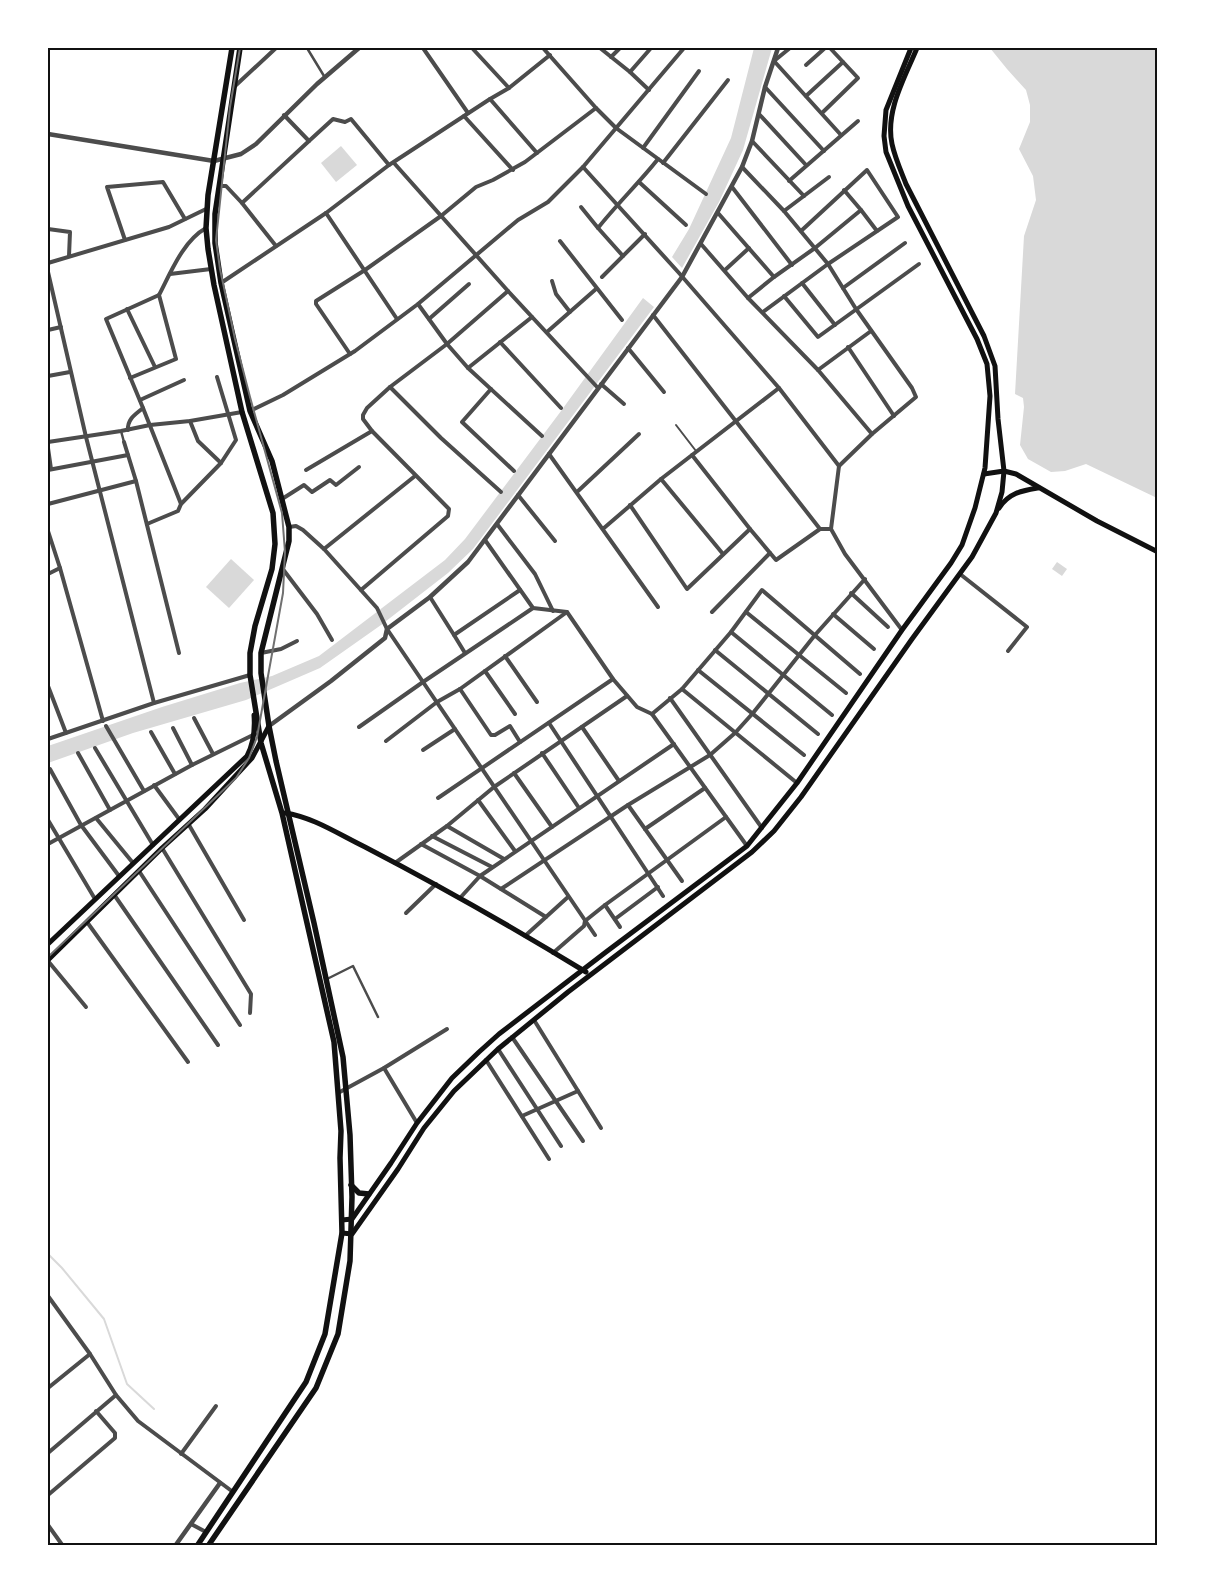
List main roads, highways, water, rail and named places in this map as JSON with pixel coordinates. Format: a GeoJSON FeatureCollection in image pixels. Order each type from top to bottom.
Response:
{"type":"FeatureCollection","features":[{"type":"Feature","properties":{"kind":"main road"},"geometry":{"type":"LineString","coordinates":[[197,1546],[306,1382],[325,1334],[342,1233],[341,1131],[335,1028],[327,979],[285,813],[261,743],[250,676],[250,653],[272,569],[275,542],[273,513],[242,412],[210,269],[206,228],[206,209],[232,48]]}},
{"type":"Feature","properties":{"kind":"main road"},"geometry":{"type":"LineString","coordinates":[[208,1546],[316,1388],[338,1334],[350,1262],[352,1234],[350,1134],[343,1058],[309,935],[269,726],[261,673],[261,653],[288,541],[289,527],[272,461],[250,411],[220,283],[215,243],[215,214],[222,159],[240,48]]}},
{"type":"Feature","properties":{"kind":"main road"},"geometry":{"type":"LineString","coordinates":[[352,1219],[417,1123],[452,1078],[479,1052],[499,1034],[747,846],[797,783],[902,630],[952,563],[962,545],[984,474],[990,396],[987,364],[977,339],[908,206],[886,152],[884,136],[886,110],[910,48]]}},
{"type":"Feature","properties":{"kind":"main road"},"geometry":{"type":"LineString","coordinates":[[917,48],[892,110],[892,142],[897,162],[906,184],[993,357],[1004,471],[1002,492],[996,512]]}},
{"type":"Feature","properties":{"kind":"main road"},"geometry":{"type":"LineString","coordinates":[[984,474],[1004,471],[1016,474],[1097,521],[1158,552]]}},
{"type":"Feature","properties":{"kind":"main road"},"geometry":{"type":"LineString","coordinates":[[352,1234],[398,1169],[424,1128],[454,1091],[486,1060],[512,1037],[591,975],[752,852],[774,831],[801,797],[912,638],[972,558],[1003,502],[1013,494],[1039,488]]}},
{"type":"Feature","properties":{"kind":"main road"},"geometry":{"type":"LineString","coordinates":[[275,542],[288,541]]}},
{"type":"Feature","properties":{"kind":"main road"},"geometry":{"type":"LineString","coordinates":[[48,944],[247,756],[255,734],[256,719]]}},
{"type":"Feature","properties":{"kind":"main road"},"geometry":{"type":"LineString","coordinates":[[48,960],[162,848],[189,825],[252,758],[269,726]]}},
{"type":"Feature","properties":{"kind":"main road"},"geometry":{"type":"LineString","coordinates":[[285,813],[308,819],[436,884],[591,975]]}},
{"type":"Feature","properties":{"kind":"main road"},"geometry":{"type":"LineString","coordinates":[[351,1185],[359,1193],[369,1194]]}},
{"type":"Feature","properties":{"kind":"main road"},"geometry":{"type":"LineString","coordinates":[[342,1220],[352,1219]]}},
{"type":"Feature","properties":{"kind":"main road"},"geometry":{"type":"LineString","coordinates":[[342,1233],[352,1234]]}},
{"type":"Feature","properties":{"kind":"waterway"},"geometry":{"type":"LineString","coordinates":[[48,1254],[104,1319],[127,1384],[154,1409]]}},
{"type":"Feature","properties":{"kind":"railway"},"geometry":{"type":"LineString","coordinates":[[48,957],[236,778],[249,758],[257,737],[283,593],[285,552],[282,513],[235,339],[220,269],[216,240],[230,107],[240,48]]}}]}
